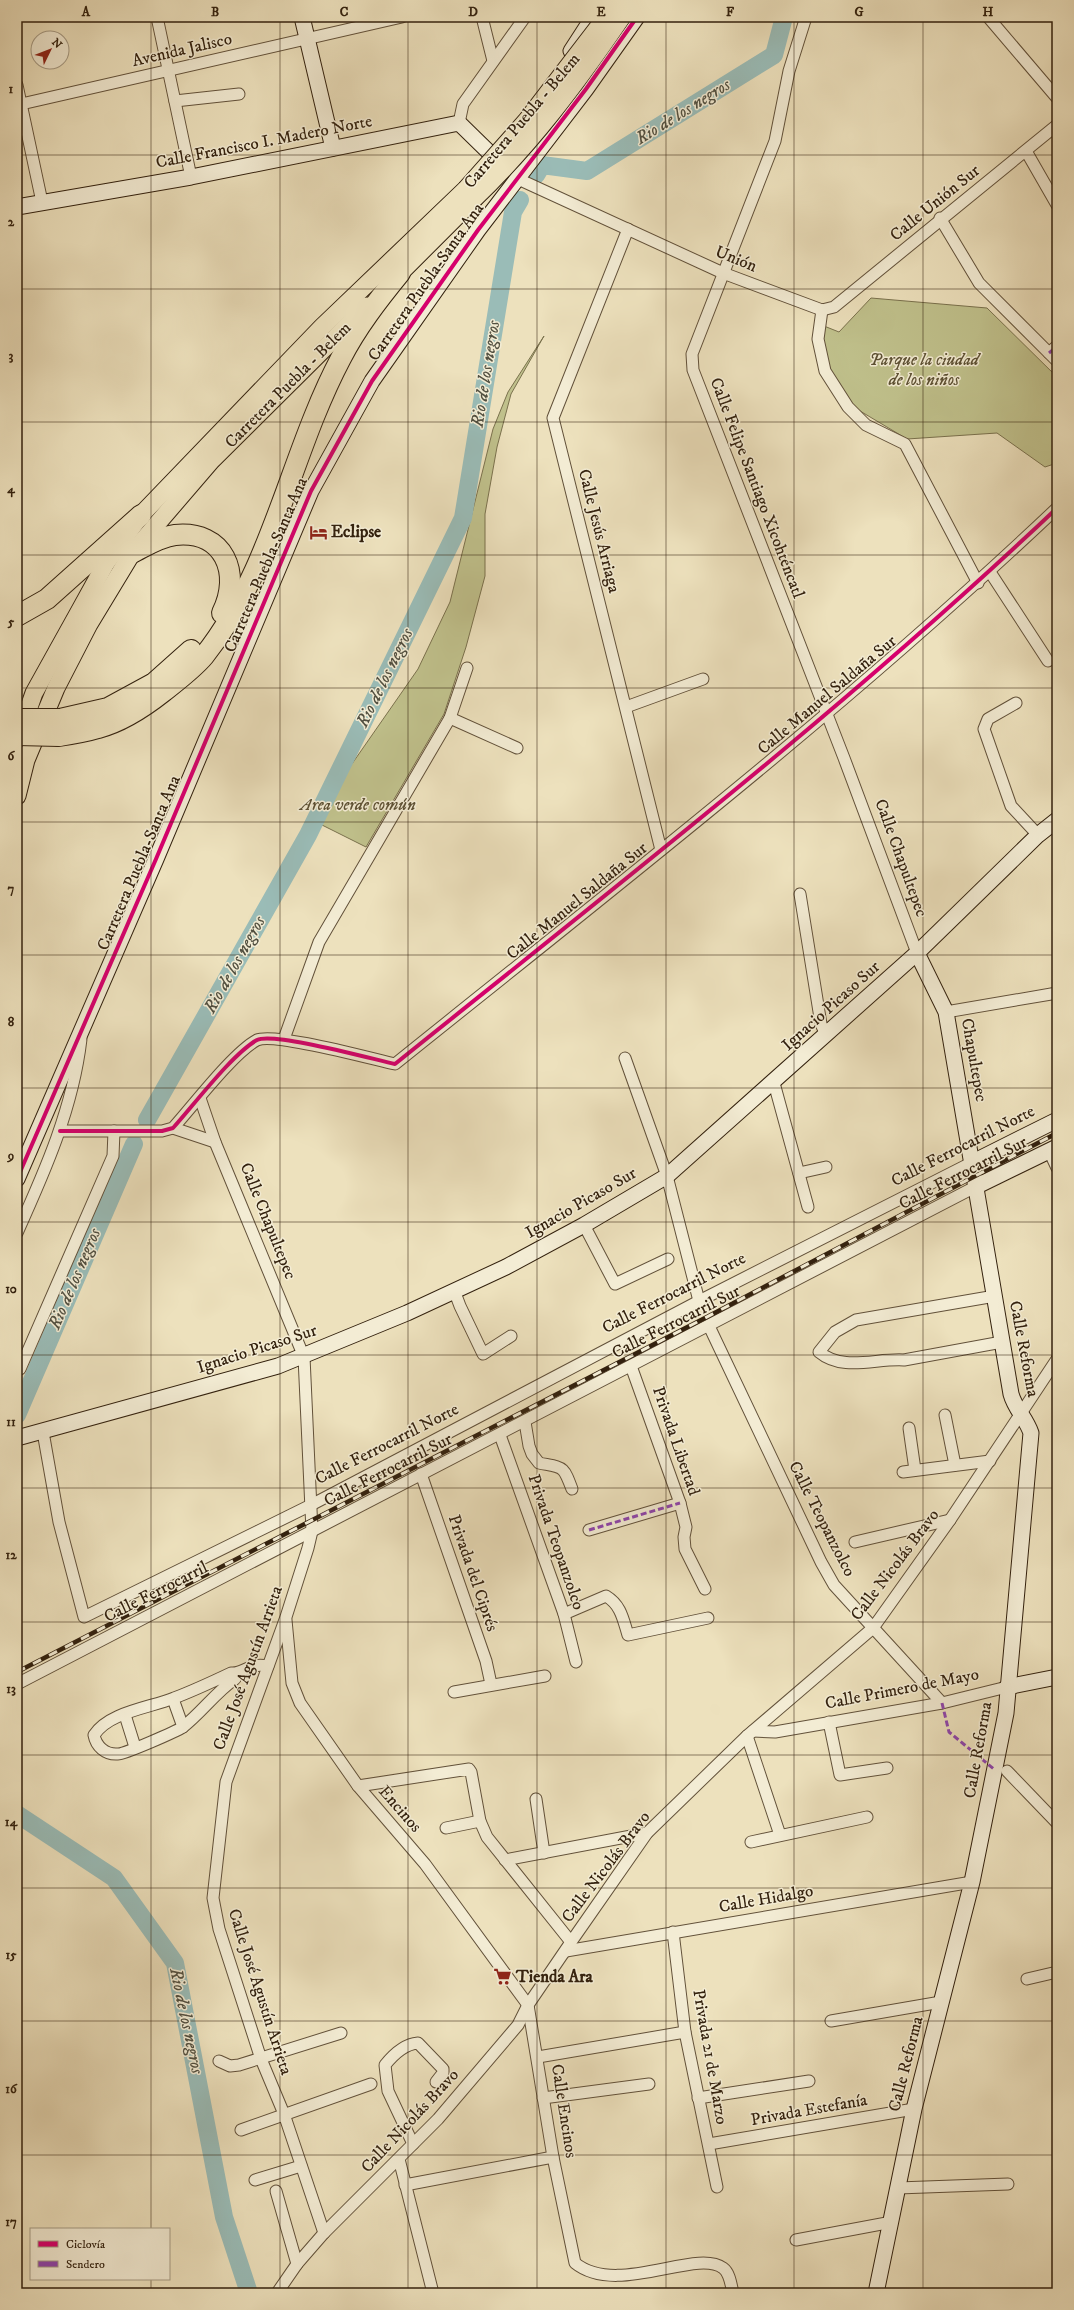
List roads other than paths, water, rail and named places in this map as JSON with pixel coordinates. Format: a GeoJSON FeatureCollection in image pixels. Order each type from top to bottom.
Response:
{"type":"FeatureCollection","features":[{"type":"Feature","properties":{"kind":"highway"},"geometry":{"type":"LineString","coordinates":[[17,735],[60,728],[99,728],[141,709],[178,680],[207,651],[225,626],[266,546],[320,405],[341,358],[367,316],[400,273]]}},
{"type":"Feature","properties":{"kind":"highway"},"geometry":{"type":"LineString","coordinates":[[17,616],[47,599],[141,515]]}},
{"type":"Feature","properties":{"kind":"highway"},"geometry":{"type":"LineString","coordinates":[[17,719],[60,728],[108,708],[154,682],[199,642],[220,616],[228,600],[231,586],[228,566],[221,551],[208,539],[189,535],[174,536],[159,539],[132,553]]}},
{"type":"Feature","properties":{"kind":"main road"},"geometry":{"type":"LineString","coordinates":[[302,17],[333,148]]}},
{"type":"Feature","properties":{"kind":"main road","name":"Carretera Puebla - Belem"},"geometry":{"type":"LineString","coordinates":[[17,740],[34,693],[106,563],[141,515],[322,327],[470,194],[524,148],[561,104],[622,17]]}},
{"type":"Feature","properties":{"kind":"main road","name":"Carretera Puebla-Santa Ana"},"geometry":{"type":"LineString","coordinates":[[17,1180],[156,859],[311,491],[372,380],[516,178],[586,89],[637,17]]}},
{"type":"Feature","properties":{"kind":"main road","name":"Carretera Puebla - Belem"},"geometry":{"type":"LineString","coordinates":[[17,796],[26,760],[56,688],[89,624],[132,553],[212,462],[400,273],[470,194],[498,155],[554,85],[597,18]]}},
{"type":"Feature","properties":{"kind":"main road"},"geometry":{"type":"LineString","coordinates":[[459,123],[516,178]]}},
{"type":"Feature","properties":{"kind":"main road","name":"Calle Francisco I. Madero Norte"},"geometry":{"type":"LineString","coordinates":[[17,207],[191,177],[459,123]]}},
{"type":"Feature","properties":{"kind":"main road","name":"Ignacio Picaso Sur"},"geometry":{"type":"LineString","coordinates":[[17,1438],[278,1366],[304,1357],[407,1314],[454,1290],[506,1267],[584,1225],[667,1176],[774,1083],[917,953],[1038,835],[1057,820]]}},
{"type":"Feature","properties":{"kind":"main road","name":"Calle Chapultepec"},"geometry":{"type":"LineString","coordinates":[[917,953],[946,1012]]}},
{"type":"Feature","properties":{"kind":"main road","name":"Chapultepec"},"geometry":{"type":"LineString","coordinates":[[946,1012],[973,1162]]}},
{"type":"Feature","properties":{"kind":"main road","name":"Calle Ferrocarril Norte"},"geometry":{"type":"LineString","coordinates":[[973,1162],[1057,1120]]}},
{"type":"Feature","properties":{"kind":"main road","name":"Calle Ferrocarril Sur"},"geometry":{"type":"LineString","coordinates":[[977,1186],[1053,1149]]}},
{"type":"Feature","properties":{"kind":"main road","name":"Calle Reforma"},"geometry":{"type":"LineString","coordinates":[[876,2293],[892,2222],[914,2109],[972,1882],[1004,1720],[1031,1433],[1021,1414],[1014,1406],[1010,1394],[973,1162]]}},
{"type":"Feature","properties":{"kind":"main road","name":"Calle Primero de Mayo"},"geometry":{"type":"LineString","coordinates":[[1007,1687],[1057,1677]]}},
{"type":"Feature","properties":{"kind":"street"},"geometry":{"type":"LineString","coordinates":[[157,17],[191,177]]}},
{"type":"Feature","properties":{"kind":"street","name":"Avenida Jalisco"},"geometry":{"type":"LineString","coordinates":[[19,104],[402,17]]}},
{"type":"Feature","properties":{"kind":"street"},"geometry":{"type":"LineString","coordinates":[[482,17],[493,62]]}},
{"type":"Feature","properties":{"kind":"street"},"geometry":{"type":"LineString","coordinates":[[459,123],[463,104],[526,17]]}},
{"type":"Feature","properties":{"kind":"street","name":"Calle Felipe Santiago Xicohténcatl"},"geometry":{"type":"LineString","coordinates":[[806,17],[789,71],[775,141],[692,354],[693,370],[826,714]]}},
{"type":"Feature","properties":{"kind":"street"},"geometry":{"type":"LineString","coordinates":[[988,17],[1057,98]]}},
{"type":"Feature","properties":{"kind":"street"},"geometry":{"type":"LineString","coordinates":[[17,86],[19,104],[42,202]]}},
{"type":"Feature","properties":{"kind":"street"},"geometry":{"type":"LineString","coordinates":[[175,101],[239,94]]}},
{"type":"Feature","properties":{"kind":"street","name":"Calle Unión Sur"},"geometry":{"type":"LineString","coordinates":[[822,310],[834,307],[940,218],[1026,151],[1057,124]]}},
{"type":"Feature","properties":{"kind":"street"},"geometry":{"type":"LineString","coordinates":[[1026,151],[1054,193],[1057,205]]}},
{"type":"Feature","properties":{"kind":"street","name":"Unión"},"geometry":{"type":"LineString","coordinates":[[516,178],[723,273],[822,310]]}},
{"type":"Feature","properties":{"kind":"street"},"geometry":{"type":"LineString","coordinates":[[940,218],[979,283],[1053,349],[1057,361]]}},
{"type":"Feature","properties":{"kind":"street","name":"Calle Jesús Arriaga"},"geometry":{"type":"LineString","coordinates":[[628,229],[553,418],[661,850]]}},
{"type":"Feature","properties":{"kind":"street"},"geometry":{"type":"LineString","coordinates":[[822,310],[818,340],[825,371],[848,407],[866,425],[905,444],[978,583]]}},
{"type":"Feature","properties":{"kind":"street","name":"Calle Manuel Saldaña Sur"},"geometry":{"type":"LineString","coordinates":[[173,1128],[240,1055],[258,1040],[284,1039],[395,1064],[661,850],[826,714],[978,583],[1057,508]]}},
{"type":"Feature","properties":{"kind":"street"},"geometry":{"type":"LineString","coordinates":[[990,572],[1048,661]]}},
{"type":"Feature","properties":{"kind":"street"},"geometry":{"type":"LineString","coordinates":[[284,1039],[319,942],[450,718],[467,668]]}},
{"type":"Feature","properties":{"kind":"street"},"geometry":{"type":"LineString","coordinates":[[626,707],[703,679]]}},
{"type":"Feature","properties":{"kind":"street"},"geometry":{"type":"LineString","coordinates":[[1016,703],[988,719],[984,729],[1011,806],[1038,835]]}},
{"type":"Feature","properties":{"kind":"street","name":"Calle Chapultepec"},"geometry":{"type":"LineString","coordinates":[[826,714],[917,953]]}},
{"type":"Feature","properties":{"kind":"street"},"geometry":{"type":"LineString","coordinates":[[450,718],[517,748]]}},
{"type":"Feature","properties":{"kind":"street"},"geometry":{"type":"LineString","coordinates":[[800,894],[821,1024],[826,1036]]}},
{"type":"Feature","properties":{"kind":"street"},"geometry":{"type":"LineString","coordinates":[[946,1012],[1057,992]]}},
{"type":"Feature","properties":{"kind":"street"},"geometry":{"type":"LineString","coordinates":[[17,1233],[60,1131],[78,1070],[83,1025]]}},
{"type":"Feature","properties":{"kind":"street"},"geometry":{"type":"LineString","coordinates":[[626,1058],[667,1176],[699,1300]]}},
{"type":"Feature","properties":{"kind":"street"},"geometry":{"type":"LineString","coordinates":[[774,1083],[808,1207]]}},
{"type":"Feature","properties":{"kind":"street","name":"Calle Chapultepec"},"geometry":{"type":"LineString","coordinates":[[200,1098],[215,1142],[304,1357],[311,1505]]}},
{"type":"Feature","properties":{"kind":"street"},"geometry":{"type":"LineString","coordinates":[[60,1131],[162,1131],[173,1128],[215,1142]]}},
{"type":"Feature","properties":{"kind":"street"},"geometry":{"type":"LineString","coordinates":[[20,1369],[110,1164],[113,1156],[114,1131]]}},
{"type":"Feature","properties":{"kind":"street"},"geometry":{"type":"LineString","coordinates":[[1053,1149],[1057,1168]]}},
{"type":"Feature","properties":{"kind":"street","name":"Calle Ferrocarril Norte"},"geometry":{"type":"LineString","coordinates":[[311,1505],[699,1300],[973,1162]]}},
{"type":"Feature","properties":{"kind":"street"},"geometry":{"type":"LineString","coordinates":[[799,1173],[826,1167]]}},
{"type":"Feature","properties":{"kind":"street","name":"Calle Ferrocarril Sur"},"geometry":{"type":"LineString","coordinates":[[312,1531],[500,1435],[977,1186]]}},
{"type":"Feature","properties":{"kind":"street"},"geometry":{"type":"LineString","coordinates":[[584,1225],[615,1284],[668,1259]]}},
{"type":"Feature","properties":{"kind":"street"},"geometry":{"type":"LineString","coordinates":[[454,1290],[483,1354],[511,1336]]}},
{"type":"Feature","properties":{"kind":"street"},"geometry":{"type":"LineString","coordinates":[[995,1296],[856,1320],[835,1332],[819,1352],[835,1361],[851,1364],[887,1359],[904,1360],[1002,1342]]}},
{"type":"Feature","properties":{"kind":"street","name":"Calle Teopanzolco"},"geometry":{"type":"LineString","coordinates":[[709,1326],[821,1562],[834,1585],[942,1703]]}},
{"type":"Feature","properties":{"kind":"street","name":"Calle Nicolás Bravo"},"geometry":{"type":"LineString","coordinates":[[277,2293],[297,2264],[324,2233],[438,2119],[518,2025],[528,2005],[647,1833],[750,1734],[872,1628],[950,1520],[1057,1359]]}},
{"type":"Feature","properties":{"kind":"street","name":"Privada Libertad"},"geometry":{"type":"LineString","coordinates":[[632,1366],[680,1503],[686,1528],[684,1549],[705,1589]]}},
{"type":"Feature","properties":{"kind":"street"},"geometry":{"type":"LineString","coordinates":[[945,1415],[955,1465]]}},
{"type":"Feature","properties":{"kind":"street"},"geometry":{"type":"LineString","coordinates":[[525,1422],[532,1454],[539,1463],[561,1467],[565,1471],[572,1489]]}},
{"type":"Feature","properties":{"kind":"street"},"geometry":{"type":"LineString","coordinates":[[909,1428],[915,1470]]}},
{"type":"Feature","properties":{"kind":"street","name":"Calle Ferrocarril"},"geometry":{"type":"LineString","coordinates":[[43,1432],[59,1522],[84,1617],[311,1505]]}},
{"type":"Feature","properties":{"kind":"street","name":"Privada Teopanzolco"},"geometry":{"type":"LineString","coordinates":[[500,1435],[564,1614],[576,1662]]}},
{"type":"Feature","properties":{"kind":"street"},"geometry":{"type":"LineString","coordinates":[[903,1472],[990,1461]]}},
{"type":"Feature","properties":{"kind":"street","name":"Privada del Ciprés"},"geometry":{"type":"LineString","coordinates":[[422,1474],[486,1661],[490,1684]]}},
{"type":"Feature","properties":{"kind":"street"},"geometry":{"type":"LineString","coordinates":[[589,1530],[680,1503]]}},
{"type":"Feature","properties":{"kind":"street","name":"Calle José Agustín Arrieta"},"geometry":{"type":"LineString","coordinates":[[311,1505],[312,1531],[308,1548],[286,1617],[226,1782],[213,1898],[219,1929],[261,2059],[284,2114],[324,2233]]}},
{"type":"Feature","properties":{"kind":"street"},"geometry":{"type":"LineString","coordinates":[[855,1542],[950,1520]]}},
{"type":"Feature","properties":{"kind":"street","name":"Calle Ferrocarril"},"geometry":{"type":"LineString","coordinates":[[17,1684],[312,1531]]}},
{"type":"Feature","properties":{"kind":"street"},"geometry":{"type":"LineString","coordinates":[[564,1614],[606,1596],[615,1602],[618,1607],[628,1635],[708,1618]]}},
{"type":"Feature","properties":{"kind":"street","name":"Encinos"},"geometry":{"type":"LineString","coordinates":[[286,1617],[292,1683],[300,1703],[358,1786],[425,1864],[528,2005]]}},
{"type":"Feature","properties":{"kind":"street"},"geometry":{"type":"LineString","coordinates":[[215,1687],[125,1715],[99,1727],[94,1735],[96,1744],[105,1752],[118,1754],[183,1727],[215,1687],[231,1673],[236,1673],[257,1664],[268,1666]]}},
{"type":"Feature","properties":{"kind":"street"},"geometry":{"type":"LineString","coordinates":[[454,1692],[490,1684],[545,1676]]}},
{"type":"Feature","properties":{"kind":"street","name":"Calle Primero de Mayo"},"geometry":{"type":"LineString","coordinates":[[750,1734],[774,1732],[942,1703],[1007,1687]]}},
{"type":"Feature","properties":{"kind":"street"},"geometry":{"type":"LineString","coordinates":[[173,1699],[183,1727]]}},
{"type":"Feature","properties":{"kind":"street"},"geometry":{"type":"LineString","coordinates":[[125,1715],[134,1747]]}},
{"type":"Feature","properties":{"kind":"street"},"geometry":{"type":"LineString","coordinates":[[829,1722],[840,1775],[887,1768]]}},
{"type":"Feature","properties":{"kind":"street"},"geometry":{"type":"LineString","coordinates":[[750,1734],[780,1835]]}},
{"type":"Feature","properties":{"kind":"street"},"geometry":{"type":"LineString","coordinates":[[358,1786],[466,1768],[471,1772],[480,1822],[487,1838],[568,1946]]}},
{"type":"Feature","properties":{"kind":"street"},"geometry":{"type":"LineString","coordinates":[[1007,1771],[1057,1823]]}},
{"type":"Feature","properties":{"kind":"street"},"geometry":{"type":"LineString","coordinates":[[536,1799],[544,1853]]}},
{"type":"Feature","properties":{"kind":"street"},"geometry":{"type":"LineString","coordinates":[[751,1842],[867,1817]]}},
{"type":"Feature","properties":{"kind":"street"},"geometry":{"type":"LineString","coordinates":[[446,1828],[480,1822]]}},
{"type":"Feature","properties":{"kind":"street"},"geometry":{"type":"LineString","coordinates":[[505,1860],[647,1833]]}},
{"type":"Feature","properties":{"kind":"street","name":"Calle Hidalgo"},"geometry":{"type":"LineString","coordinates":[[568,1946],[673,1932],[972,1882]]}},
{"type":"Feature","properties":{"kind":"street","name":"Privada 21 de Marzo"},"geometry":{"type":"LineString","coordinates":[[673,1932],[685,2032],[717,2187]]}},
{"type":"Feature","properties":{"kind":"street"},"geometry":{"type":"LineString","coordinates":[[1027,1979],[1057,1972]]}},
{"type":"Feature","properties":{"kind":"street"},"geometry":{"type":"LineString","coordinates":[[831,2021],[941,2002]]}},
{"type":"Feature","properties":{"kind":"street","name":"Calle Encinos"},"geometry":{"type":"LineString","coordinates":[[528,2005],[538,2057],[553,2157],[575,2263],[580,2267],[603,2275],[631,2275],[708,2262],[723,2268],[730,2278],[733,2293]]}},
{"type":"Feature","properties":{"kind":"street"},"geometry":{"type":"LineString","coordinates":[[538,2057],[685,2032]]}},
{"type":"Feature","properties":{"kind":"street"},"geometry":{"type":"LineString","coordinates":[[219,2061],[230,2066],[261,2059],[342,2033]]}},
{"type":"Feature","properties":{"kind":"street"},"geometry":{"type":"LineString","coordinates":[[413,2144],[388,2091],[385,2065],[391,2057],[411,2044],[418,2043],[443,2069],[443,2073],[436,2082]]}},
{"type":"Feature","properties":{"kind":"street"},"geometry":{"type":"LineString","coordinates":[[698,2098],[809,2081]]}},
{"type":"Feature","properties":{"kind":"street"},"geometry":{"type":"LineString","coordinates":[[241,2130],[371,2084]]}},
{"type":"Feature","properties":{"kind":"street"},"geometry":{"type":"LineString","coordinates":[[543,2098],[649,2084]]}},
{"type":"Feature","properties":{"kind":"street","name":"Privada Estefanía"},"geometry":{"type":"LineString","coordinates":[[709,2144],[914,2109]]}},
{"type":"Feature","properties":{"kind":"street"},"geometry":{"type":"LineString","coordinates":[[406,2185],[553,2157]]}},
{"type":"Feature","properties":{"kind":"street"},"geometry":{"type":"LineString","coordinates":[[399,2159],[433,2293]]}},
{"type":"Feature","properties":{"kind":"street"},"geometry":{"type":"LineString","coordinates":[[255,2180],[302,2166]]}},
{"type":"Feature","properties":{"kind":"street"},"geometry":{"type":"LineString","coordinates":[[898,2188],[1008,2184]]}},
{"type":"Feature","properties":{"kind":"street"},"geometry":{"type":"LineString","coordinates":[[276,2191],[297,2264]]}},
{"type":"Feature","properties":{"kind":"street"},"geometry":{"type":"LineString","coordinates":[[796,2240],[892,2222]]}},
{"type":"Feature","properties":{"kind":"waterway","name":"Rio de los negros"},"geometry":{"type":"LineString","coordinates":[[536,175],[542,165],[587,171],[774,55],[784,17]]}},
{"type":"Feature","properties":{"kind":"waterway","name":"Rio de los negros"},"geometry":{"type":"LineString","coordinates":[[147,1120],[308,835],[463,518],[513,212],[520,200]]}},
{"type":"Feature","properties":{"kind":"waterway","name":"Rio de los negros"},"geometry":{"type":"LineString","coordinates":[[17,1415],[134,1144]]}},
{"type":"Feature","properties":{"kind":"waterway","name":"Rio de los negros"},"geometry":{"type":"LineString","coordinates":[[17,1814],[114,1878],[175,1963],[224,2217],[249,2293]]}},
{"type":"Feature","properties":{"kind":"railway"},"geometry":{"type":"LineString","coordinates":[[17,1672],[705,1318],[1057,1133]]}},
{"type":"Feature","properties":{"kind":"place","name":"Eclipse"},"geometry":{"type":"Point","coordinates":[318,532]}},
{"type":"Feature","properties":{"kind":"place","name":"Tienda Ara"},"geometry":{"type":"Point","coordinates":[503,1977]}},
{"type":"Feature","properties":{"kind":"park label","name":"Parque la ciudad de los niños"},"geometry":{"type":"Point","coordinates":[924,370]}},
{"type":"Feature","properties":{"kind":"park label","name":"Area verde común"},"geometry":{"type":"Point","coordinates":[358,805]}}]}
